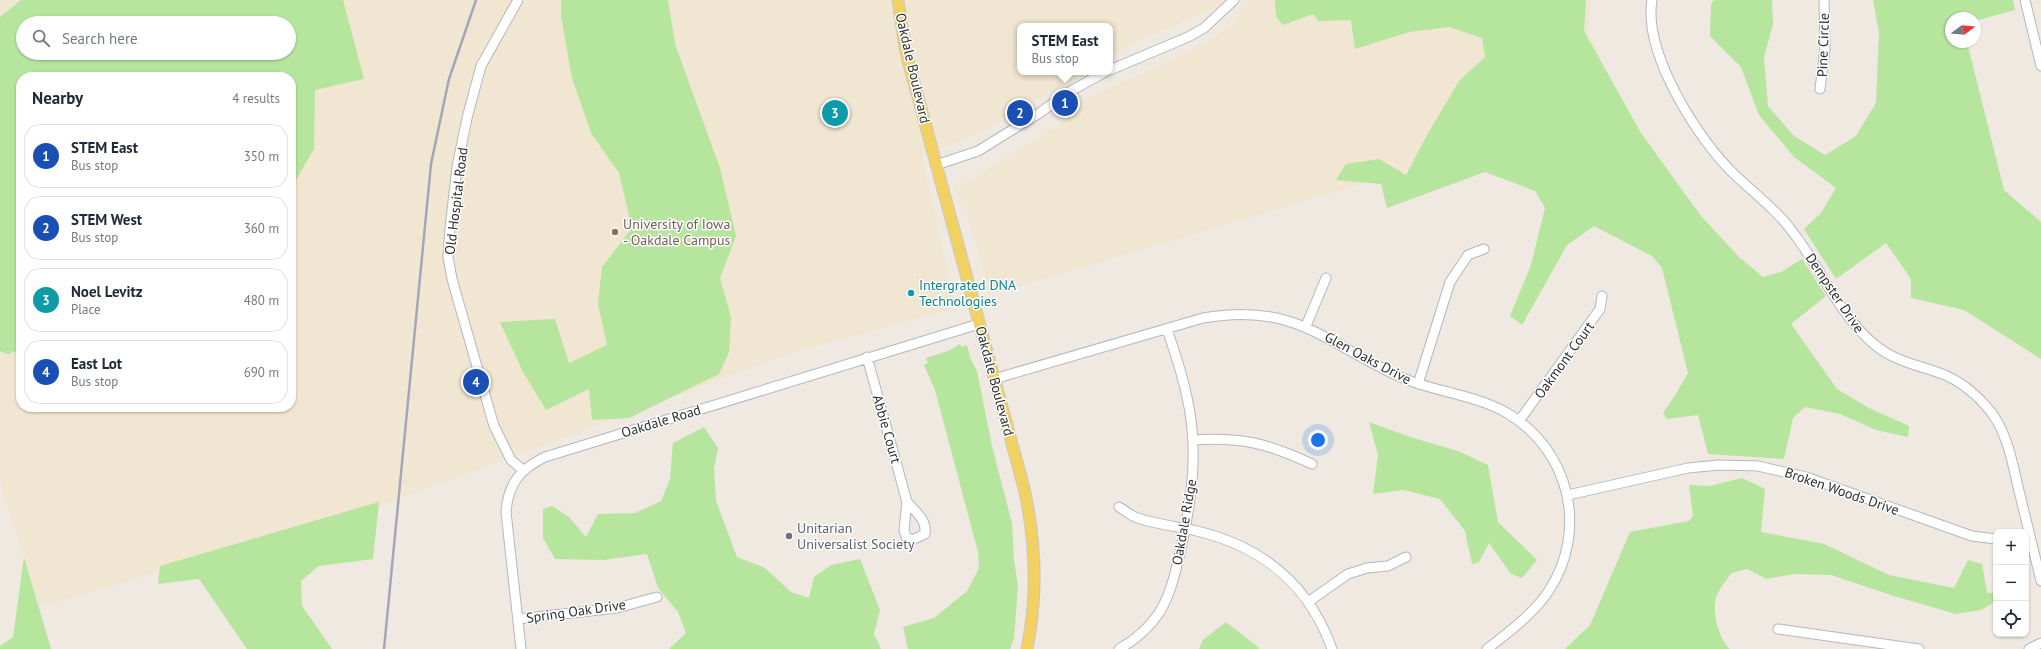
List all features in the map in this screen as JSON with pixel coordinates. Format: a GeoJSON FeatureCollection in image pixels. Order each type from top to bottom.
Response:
{"type":"FeatureCollection","features":[{"type":"Feature","properties":{"kind":"main road","name":"Oakdale Boulevard"},"geometry":{"type":"LineString","coordinates":[[898,0],[906,53],[1024,488],[1033,541],[1034,593],[1027,649]]}},
{"type":"Feature","properties":{"kind":"street","name":"Old Hospital Road"},"geometry":{"type":"LineString","coordinates":[[518,0],[481,66],[459,158],[448,257],[462,315],[494,426],[511,460],[523,470]]}},
{"type":"Feature","properties":{"kind":"street"},"geometry":{"type":"LineString","coordinates":[[1113,69],[1188,37],[1204,28],[1234,0]]}},
{"type":"Feature","properties":{"kind":"street","name":"Dempster Drive"},"geometry":{"type":"LineString","coordinates":[[1652,0],[1651,14],[1654,35],[1663,64],[1695,128],[1735,175],[1776,211],[1794,234],[1853,324],[1866,338],[1889,355],[1908,364],[1946,376],[1961,384],[1972,392],[1992,414],[2007,442],[2026,529]]}},
{"type":"Feature","properties":{"kind":"street","name":"Pine Circle"},"geometry":{"type":"LineString","coordinates":[[1820,89],[1825,50],[1824,0]]}},
{"type":"Feature","properties":{"kind":"street"},"geometry":{"type":"LineString","coordinates":[[2025,0],[2041,66]]}},
{"type":"Feature","properties":{"kind":"street"},"geometry":{"type":"LineString","coordinates":[[936,165],[978,150],[1039,113],[1069,92],[1100,75]]}},
{"type":"Feature","properties":{"kind":"street"},"geometry":{"type":"LineString","coordinates":[[1418,384],[1450,282],[1468,255],[1484,249]]}},
{"type":"Feature","properties":{"kind":"street"},"geometry":{"type":"LineString","coordinates":[[1306,326],[1326,278]]}},
{"type":"Feature","properties":{"kind":"street","name":"Oakmont Court"},"geometry":{"type":"LineString","coordinates":[[1519,421],[1600,309],[1602,296]]}},
{"type":"Feature","properties":{"kind":"street","name":"Glen Oaks Drive"},"geometry":{"type":"LineString","coordinates":[[994,379],[1203,318],[1238,314],[1274,317],[1306,326],[1382,368],[1418,384],[1494,407],[1519,421],[1540,439],[1550,453],[1559,468],[1568,495],[1571,520],[1570,536],[1563,563],[1554,583],[1536,607],[1487,649]]}},
{"type":"Feature","properties":{"kind":"street","name":"Oakdale Road"},"geometry":{"type":"LineString","coordinates":[[521,649],[506,512],[507,498],[511,487],[523,470],[544,456],[979,324]]}},
{"type":"Feature","properties":{"kind":"street","name":"Oakdale Ridge"},"geometry":{"type":"LineString","coordinates":[[1119,649],[1140,635],[1150,624],[1167,599],[1172,586],[1192,490],[1193,440],[1188,400],[1167,329]]}},
{"type":"Feature","properties":{"kind":"street","name":"Abbie Court"},"geometry":{"type":"LineString","coordinates":[[867,357],[907,502]]}},
{"type":"Feature","properties":{"kind":"street"},"geometry":{"type":"LineString","coordinates":[[1193,440],[1223,438],[1256,442],[1272,446],[1312,464]]}},
{"type":"Feature","properties":{"kind":"street","name":"Broken Woods Drive"},"geometry":{"type":"LineString","coordinates":[[1568,495],[1688,468],[1719,465],[1758,466],[1806,477],[1972,536],[1993,539]]}},
{"type":"Feature","properties":{"kind":"street"},"geometry":{"type":"LineString","coordinates":[[1120,507],[1135,517],[1231,541],[1259,555],[1286,576],[1308,602],[1321,622],[1332,649]]}},
{"type":"Feature","properties":{"kind":"street","name":"Dempster Drive"},"geometry":{"type":"LineString","coordinates":[[2029,540],[2041,581]]}},
{"type":"Feature","properties":{"kind":"street"},"geometry":{"type":"LineString","coordinates":[[1308,602],[1348,574],[1367,568],[1388,566],[1406,557]]}},
{"type":"Feature","properties":{"kind":"street","name":"Spring Oak Drive"},"geometry":{"type":"LineString","coordinates":[[518,619],[617,608],[657,597]]}},
{"type":"Feature","properties":{"kind":"street"},"geometry":{"type":"LineString","coordinates":[[1778,629],[1907,646],[1919,649]]}},
{"type":"Feature","properties":{"kind":"street"},"geometry":{"type":"LineString","coordinates":[[2029,649],[2041,643]]}},
{"type":"Feature","properties":{"kind":"shaded area","name":"University of Iowa - Oakdale Campus"},"geometry":{"type":"Polygon","coordinates":[[[0,0],[1234,0],[1135,42],[1113,55],[1113,23],[1017,23],[1017,75],[1080,75],[986,130],[922,156],[955,308],[791,353],[374,508],[40,607],[0,482],[0,0]]]}},
{"type":"Feature","properties":{"kind":"shaded area"},"geometry":{"type":"Polygon","coordinates":[[[1251,0],[1591,0],[1588,31],[1623,109],[1448,158],[990,295],[967,212],[953,188],[967,182],[1064,122],[1089,98],[1180,56],[1218,35],[1232,24],[1251,0]]]}},
{"type":"Feature","properties":{"kind":"green space"},"geometry":{"type":"Polygon","coordinates":[[[21,0],[343,0],[364,79],[315,90],[314,149],[296,180],[296,72],[16,72],[16,351],[8,354],[0,351],[0,17],[21,0]]]}},
{"type":"Feature","properties":{"kind":"green space"},"geometry":{"type":"Polygon","coordinates":[[[561,0],[668,0],[675,44],[720,168],[736,236],[720,278],[731,317],[729,352],[719,374],[629,418],[592,420],[589,389],[546,410],[523,372],[500,322],[555,319],[569,363],[607,345],[598,304],[602,267],[632,228],[619,173],[591,133],[572,78],[561,16],[561,0]]]}},
{"type":"Feature","properties":{"kind":"green space"},"geometry":{"type":"Polygon","coordinates":[[[1275,0],[1586,0],[1584,31],[1641,133],[1701,216],[1739,257],[1763,277],[1781,272],[1802,259],[1826,296],[1791,324],[1837,389],[1869,408],[1909,426],[1908,437],[1876,430],[1840,414],[1805,407],[1793,418],[1784,459],[1708,454],[1698,415],[1667,419],[1663,413],[1688,373],[1662,268],[1652,256],[1594,226],[1567,245],[1522,325],[1510,316],[1531,265],[1545,208],[1535,191],[1485,172],[1387,208],[1381,184],[1336,180],[1346,164],[1379,159],[1406,175],[1427,135],[1459,81],[1485,57],[1482,38],[1449,27],[1409,32],[1355,49],[1351,20],[1318,21],[1313,14],[1283,25],[1276,17],[1275,0]]]}},
{"type":"Feature","properties":{"kind":"green space"},"geometry":{"type":"Polygon","coordinates":[[[1714,0],[1772,0],[1773,24],[1764,58],[1768,106],[1794,136],[1825,155],[1856,136],[1876,103],[1879,33],[1873,0],[2013,0],[2015,10],[1981,19],[1981,12],[1945,12],[1945,48],[1968,48],[2004,190],[2041,222],[2041,359],[1964,310],[1911,298],[1911,279],[1886,243],[1836,279],[1804,229],[1821,213],[1836,188],[1794,157],[1759,115],[1741,67],[1710,36],[1711,4],[1714,0]]]}},
{"type":"Feature","properties":{"kind":"green space"},"geometry":{"type":"Polygon","coordinates":[[[960,344],[962,347],[967,345],[971,360],[977,371],[992,446],[1012,523],[1014,560],[1018,587],[1014,638],[1010,649],[908,649],[903,627],[934,618],[967,591],[979,568],[978,552],[935,390],[924,365],[928,363],[926,358],[948,351],[960,344]]]}},
{"type":"Feature","properties":{"kind":"green space"},"geometry":{"type":"Polygon","coordinates":[[[1369,422],[1410,437],[1458,451],[1488,465],[1498,522],[1537,560],[1522,578],[1511,574],[1489,543],[1479,562],[1472,564],[1465,531],[1440,499],[1403,490],[1373,494],[1378,455],[1369,422]]]}},
{"type":"Feature","properties":{"kind":"green space"},"geometry":{"type":"Polygon","coordinates":[[[704,427],[718,448],[714,469],[716,501],[737,557],[765,568],[791,592],[809,598],[814,577],[831,565],[860,559],[880,610],[874,634],[881,649],[669,649],[686,633],[678,612],[658,588],[647,554],[604,560],[555,559],[543,538],[543,509],[552,506],[569,517],[586,537],[598,514],[635,513],[661,501],[670,479],[673,443],[704,427]]]}},
{"type":"Feature","properties":{"kind":"green space"},"geometry":{"type":"Polygon","coordinates":[[[1742,478],[1765,489],[1761,532],[1824,544],[1889,575],[1954,588],[1968,560],[1982,564],[1987,593],[1993,593],[1993,603],[1981,610],[1956,614],[1894,596],[1831,575],[1793,574],[1767,579],[1747,569],[1731,573],[1716,598],[1715,611],[1717,625],[1726,645],[1730,649],[1565,649],[1590,625],[1630,532],[1689,521],[1693,516],[1689,485],[1710,486],[1742,478]]]}},
{"type":"Feature","properties":{"kind":"green space"},"geometry":{"type":"Polygon","coordinates":[[[379,502],[373,559],[319,566],[301,581],[302,606],[332,649],[247,649],[199,579],[158,584],[160,566],[379,502]]]}},
{"type":"Feature","properties":{"kind":"green space"},"geometry":{"type":"Polygon","coordinates":[[[24,557],[51,649],[0,649],[0,646],[13,637],[24,557]]]}},
{"type":"Feature","properties":{"kind":"green space"},"geometry":{"type":"Polygon","coordinates":[[[1226,622],[1259,649],[1199,649],[1203,640],[1226,622]]]}},
{"type":"Feature","properties":{"kind":"railway"},"geometry":{"type":"LineString","coordinates":[[384,649],[431,164],[449,79],[476,0]]}},
{"type":"Feature","properties":{"kind":"place","name":"STEM East"},"geometry":{"type":"Point","coordinates":[1065,103]}},
{"type":"Feature","properties":{"kind":"place","name":"Noel Levitz"},"geometry":{"type":"Point","coordinates":[835,113]}},
{"type":"Feature","properties":{"kind":"place","name":"STEM West"},"geometry":{"type":"Point","coordinates":[1020,113]}},
{"type":"Feature","properties":{"kind":"place","name":"University of Iowa - Oakdale Campus"},"geometry":{"type":"Point","coordinates":[615,232]}},
{"type":"Feature","properties":{"kind":"place","name":"Intergrated DNA Technologies"},"geometry":{"type":"Point","coordinates":[911,293]}},
{"type":"Feature","properties":{"kind":"place","name":"East Lot"},"geometry":{"type":"Point","coordinates":[476,382]}},
{"type":"Feature","properties":{"kind":"place","name":"Unitarian Universalist Society"},"geometry":{"type":"Point","coordinates":[789,536]}}]}
